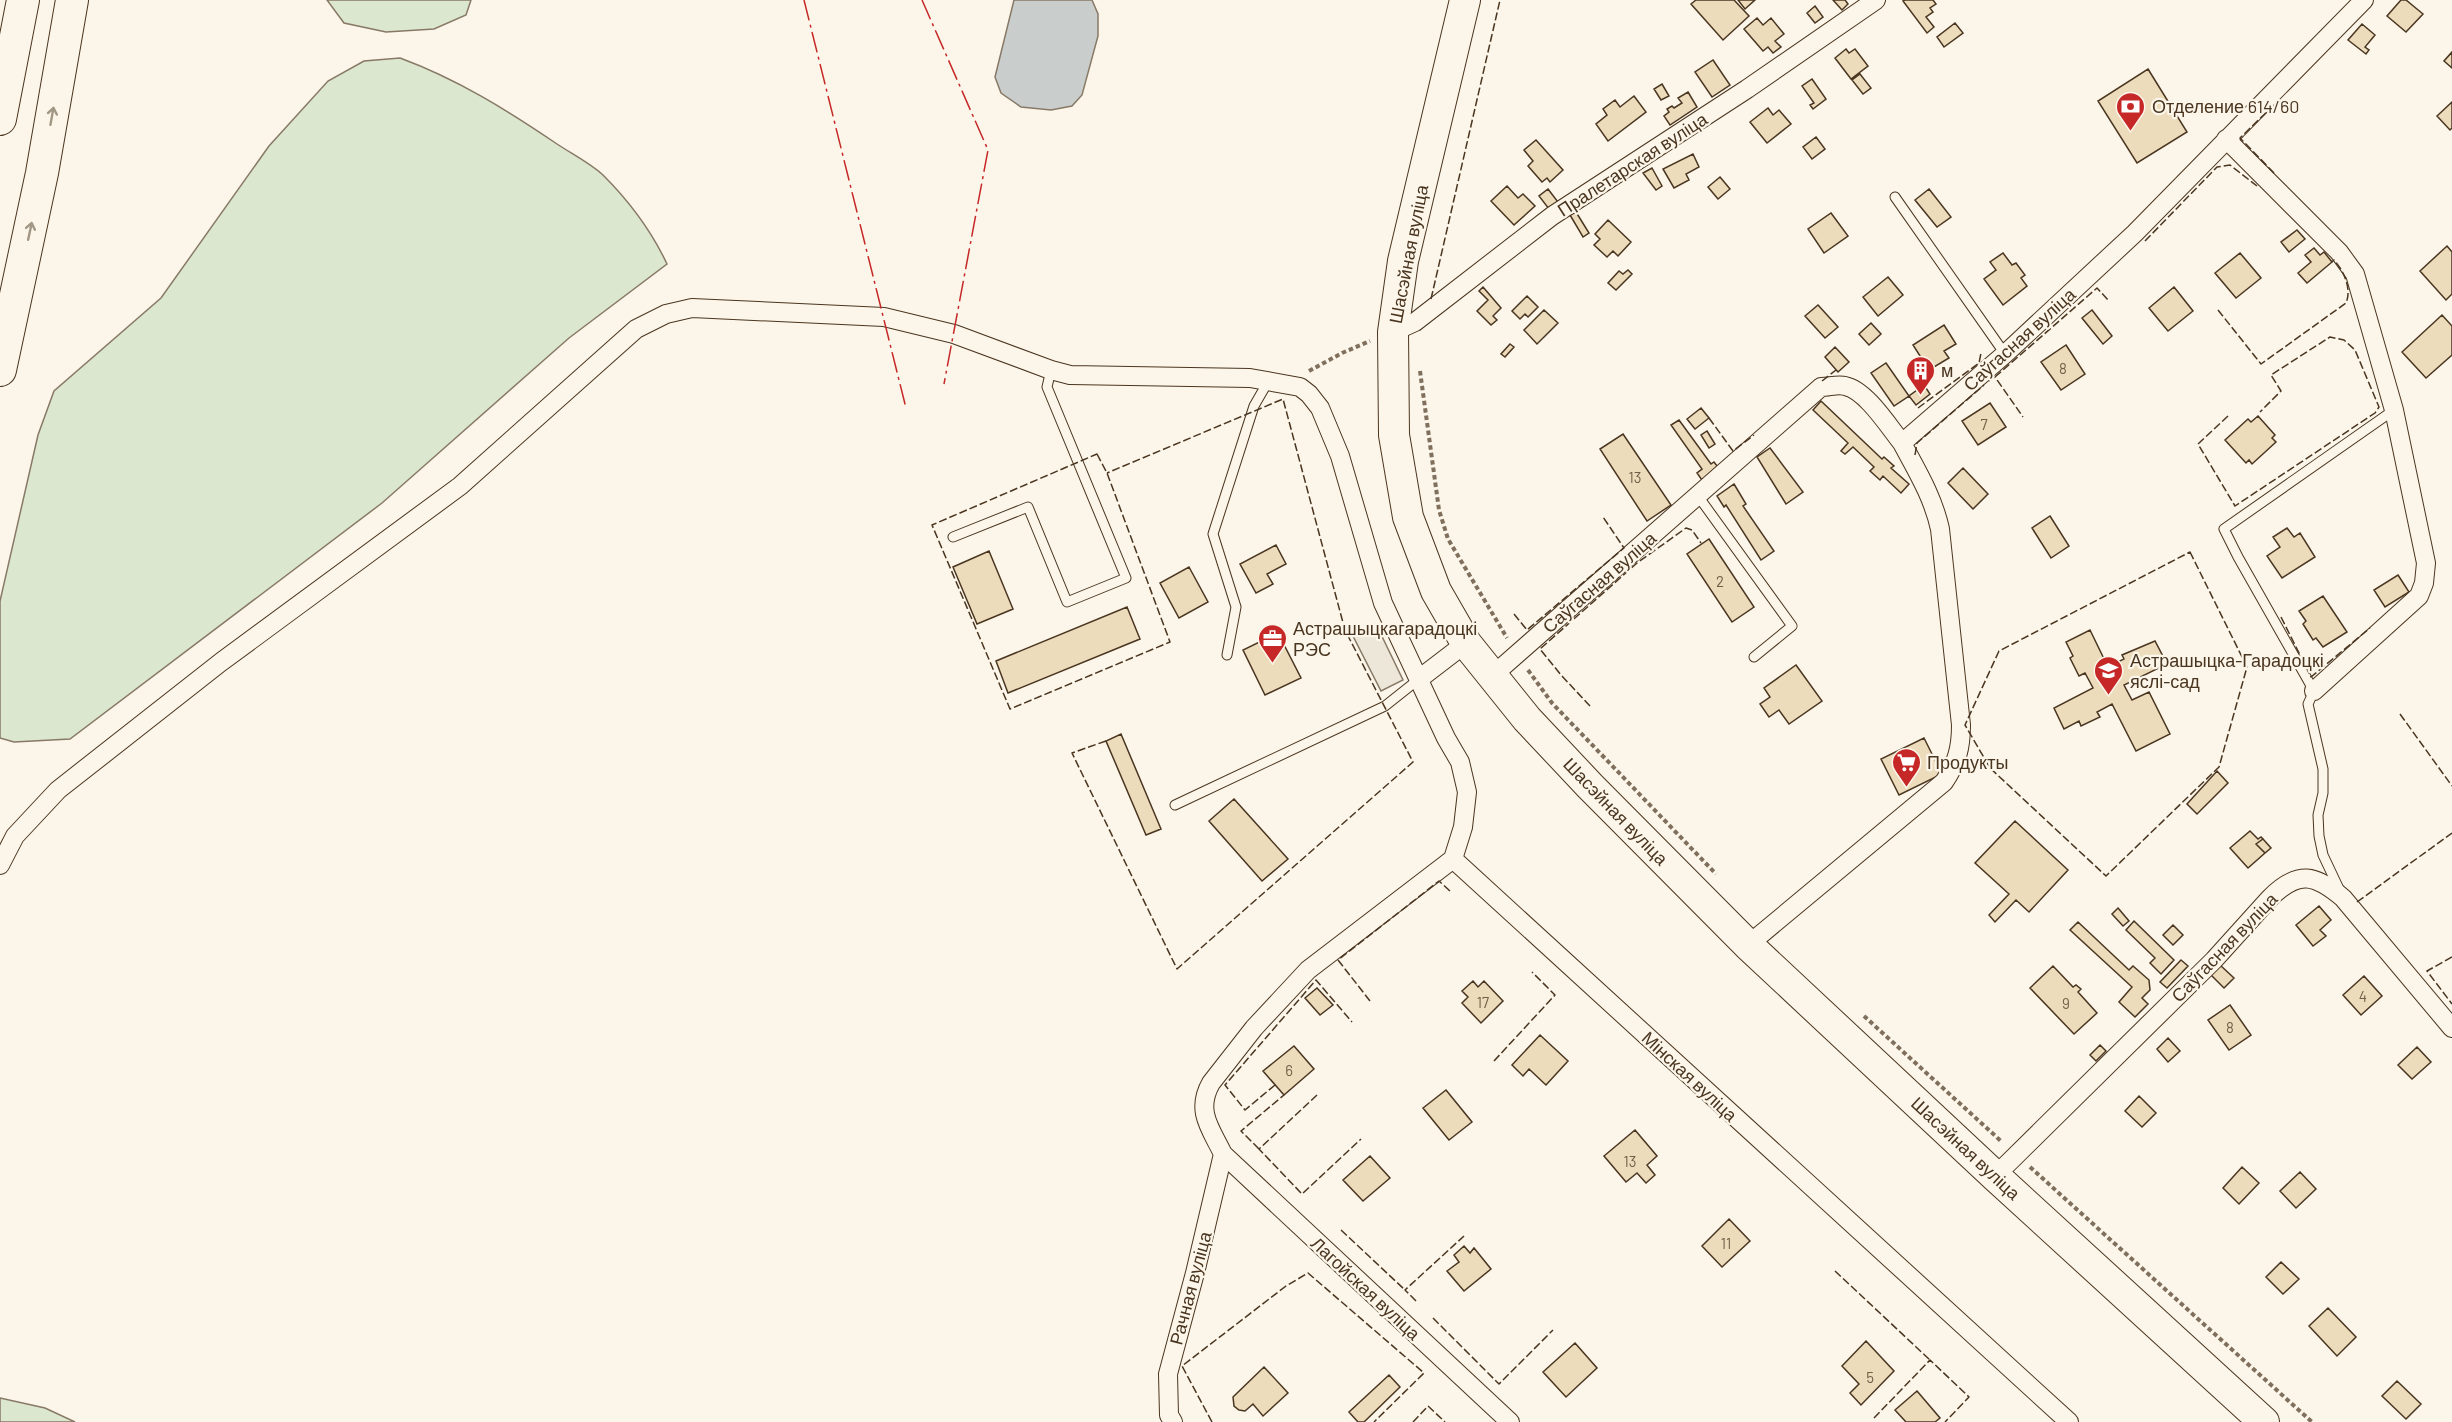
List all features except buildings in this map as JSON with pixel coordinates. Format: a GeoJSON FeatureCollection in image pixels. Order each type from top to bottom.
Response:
{"type":"FeatureCollection","features":[{"type":"Feature","properties":{"kind":"highway"},"geometry":{"type":"LineString","coordinates":[[0,119],[23,0]]}},
{"type":"Feature","properties":{"kind":"highway"},"geometry":{"type":"LineString","coordinates":[[0,370],[42,173],[72,0]]}},
{"type":"Feature","properties":{"kind":"main road","name":"Шасэйная вуліца"},"geometry":{"type":"LineString","coordinates":[[1465,0],[1403,261],[1393,332],[1394,435],[1408,517],[1436,591],[1466,643],[1527,719],[1590,786],[1748,945],[1995,1176],[2264,1422]]}},
{"type":"Feature","properties":{"kind":"street","name":"Пралетарская вуліца"},"geometry":{"type":"LineString","coordinates":[[1393,332],[1415,322],[1552,216],[1747,89],[1876,0]]}},
{"type":"Feature","properties":{"kind":"street","name":"Саўгасная вуліца"},"geometry":{"type":"LineString","coordinates":[[1492,676],[1821,387],[1845,386],[1856,391],[1869,402],[1902,443],[2005,354],[2135,233],[2364,0]]}},
{"type":"Feature","properties":{"kind":"street"},"geometry":{"type":"LineString","coordinates":[[2226,139],[2349,263],[2360,291],[2394,410],[2426,563],[2424,583],[2419,596],[2314,691]]}},
{"type":"Feature","properties":{"kind":"street"},"geometry":{"type":"LineString","coordinates":[[0,865],[15,836],[58,790],[221,662],[460,486],[636,329],[666,314],[692,308],[884,317],[954,334],[1051,370],[1086,376],[1217,375],[1278,382],[1300,387],[1309,394],[1328,425],[1340,456],[1383,603],[1460,762],[1467,792],[1463,827],[1453,859],[1308,970],[1233,1054],[1211,1083],[1206,1093],[1203,1114],[1223,1154]]}},
{"type":"Feature","properties":{"kind":"street"},"geometry":{"type":"LineString","coordinates":[[1748,945],[1944,782],[1955,767],[1961,748],[1961,725],[1940,529],[1928,490],[1902,443]]}},
{"type":"Feature","properties":{"kind":"street"},"geometry":{"type":"LineString","coordinates":[[1419,679],[1466,643]]}},
{"type":"Feature","properties":{"kind":"street","name":"Мінская вуліца"},"geometry":{"type":"LineString","coordinates":[[1453,859],[2069,1422]]}},
{"type":"Feature","properties":{"kind":"street","name":"Саўгасная вуліца"},"geometry":{"type":"LineString","coordinates":[[1995,1176],[2214,960],[2278,890],[2298,878],[2310,877],[2327,884],[2343,898],[2452,1028]]}},
{"type":"Feature","properties":{"kind":"street","name":"Рачная вуліца"},"geometry":{"type":"LineString","coordinates":[[1173,1422],[1169,1415],[1168,1374],[1223,1154]]}},
{"type":"Feature","properties":{"kind":"street","name":"Лагойская вуліца"},"geometry":{"type":"LineString","coordinates":[[1223,1154],[1510,1422]]}},
{"type":"Feature","properties":{"kind":"lane"},"geometry":{"type":"LineString","coordinates":[[1895,197],[2005,354]]}},
{"type":"Feature","properties":{"kind":"lane"},"geometry":{"type":"LineString","coordinates":[[953,537],[1028,507],[1067,602],[1126,578],[1047,387],[1051,370]]}},
{"type":"Feature","properties":{"kind":"lane"},"geometry":{"type":"LineString","coordinates":[[1227,655],[1236,607],[1213,534],[1254,406],[1278,382]]}},
{"type":"Feature","properties":{"kind":"lane"},"geometry":{"type":"LineString","coordinates":[[2343,898],[2323,855],[2319,836],[2318,815],[2323,793],[2323,769],[2308,704],[2314,691],[2224,529],[2394,410]]}},
{"type":"Feature","properties":{"kind":"lane"},"geometry":{"type":"LineString","coordinates":[[1698,496],[1792,626],[1754,657]]}},
{"type":"Feature","properties":{"kind":"lane"},"geometry":{"type":"LineString","coordinates":[[1175,805],[1385,706],[1419,679]]}},
{"type":"Feature","properties":{"kind":"path"},"geometry":{"type":"LineString","coordinates":[[1278,382],[1393,332]]}},
{"type":"Feature","properties":{"kind":"path"},"geometry":{"type":"LineString","coordinates":[[1420,367],[1439,510],[1448,539],[1517,654],[1552,703],[1718,876]]}},
{"type":"Feature","properties":{"kind":"path"},"geometry":{"type":"LineString","coordinates":[[1856,1009],[2312,1422]]}},
{"type":"Feature","properties":{"kind":"green space"},"geometry":{"type":"Polygon","coordinates":[[[327,0],[471,0],[466,15],[434,29],[386,32],[344,23],[327,0]]]}},
{"type":"Feature","properties":{"kind":"green space"},"geometry":{"type":"Polygon","coordinates":[[[400,58],[481,96],[598,171],[639,217],[667,264],[569,338],[382,503],[70,739],[14,742],[0,738],[0,601],[38,435],[54,391],[161,298],[269,146],[328,81],[364,61],[400,58]]]}},
{"type":"Feature","properties":{"kind":"green space"},"geometry":{"type":"Polygon","coordinates":[[[0,1398],[45,1408],[75,1422],[0,1422],[0,1398]]]}},
{"type":"Feature","properties":{"kind":"shaded area"},"geometry":{"type":"Polygon","coordinates":[[[1014,0],[1092,0],[1098,14],[1098,36],[1082,95],[1072,106],[1051,110],[1021,107],[1001,93],[995,77],[1014,0]]]}},
{"type":"Feature","properties":{"kind":"shaded area"},"geometry":{"type":"Polygon","coordinates":[[[1376,624],[1403,680],[1381,691],[1353,636],[1376,624]]]}},
{"type":"Feature","properties":{"kind":"fence"},"geometry":{"type":"LineString","coordinates":[[1431,299],[1500,0]]}},
{"type":"Feature","properties":{"kind":"fence"},"geometry":{"type":"LineString","coordinates":[[2274,173],[2240,138],[2279,100]]}},
{"type":"Feature","properties":{"kind":"fence"},"geometry":{"type":"LineString","coordinates":[[2145,241],[2217,167],[2230,165],[2257,186]]}},
{"type":"Feature","properties":{"kind":"fence"},"geometry":{"type":"LineString","coordinates":[[2218,310],[2261,364],[2346,303],[2348,298],[2346,280],[2338,264],[2334,260],[2332,262]]}},
{"type":"Feature","properties":{"kind":"fence"},"geometry":{"type":"LineString","coordinates":[[1995,377],[2097,288],[2109,301]]}},
{"type":"Feature","properties":{"kind":"fence"},"geometry":{"type":"LineString","coordinates":[[2228,416],[2198,444],[2235,506],[2375,413],[2379,407],[2355,350],[2344,340],[2330,337],[2271,375],[2281,391],[2260,412]]}},
{"type":"Feature","properties":{"kind":"fence"},"geometry":{"type":"LineString","coordinates":[[1918,408],[1979,363],[1981,353]]}},
{"type":"Feature","properties":{"kind":"fence"},"geometry":{"type":"LineString","coordinates":[[1822,381],[1836,370]]}},
{"type":"Feature","properties":{"kind":"fence"},"geometry":{"type":"LineString","coordinates":[[1989,381],[1995,377],[2023,417]]}},
{"type":"Feature","properties":{"kind":"fence"},"geometry":{"type":"LineString","coordinates":[[1915,455],[1917,443],[1984,385]]}},
{"type":"Feature","properties":{"kind":"fence"},"geometry":{"type":"LineString","coordinates":[[1106,741],[1072,753],[1177,969],[1413,762],[1345,630],[1283,399],[1107,473]]}},
{"type":"Feature","properties":{"kind":"fence"},"geometry":{"type":"LineString","coordinates":[[1709,418],[1733,451],[1754,435]]}},
{"type":"Feature","properties":{"kind":"fence"},"geometry":{"type":"LineString","coordinates":[[1097,454],[1107,473],[1170,642],[1010,709],[932,525],[1097,454]]}},
{"type":"Feature","properties":{"kind":"fence"},"geometry":{"type":"LineString","coordinates":[[1514,614],[1527,630],[1624,548],[1603,517]]}},
{"type":"Feature","properties":{"kind":"fence"},"geometry":{"type":"LineString","coordinates":[[1590,706],[1540,649],[1637,563],[1686,528],[1692,530],[1701,543]]}},
{"type":"Feature","properties":{"kind":"fence"},"geometry":{"type":"LineString","coordinates":[[2190,552],[2247,667],[2219,767],[2106,876],[1990,768],[1965,725],[1999,651],[2190,552]]}},
{"type":"Feature","properties":{"kind":"fence"},"geometry":{"type":"LineString","coordinates":[[2281,617],[2311,677],[2370,628]]}},
{"type":"Feature","properties":{"kind":"fence"},"geometry":{"type":"LineString","coordinates":[[2400,714],[2452,786]]}},
{"type":"Feature","properties":{"kind":"fence"},"geometry":{"type":"LineString","coordinates":[[2357,902],[2452,833]]}},
{"type":"Feature","properties":{"kind":"fence"},"geometry":{"type":"LineString","coordinates":[[1370,1001],[1338,960],[1439,881],[1450,891]]}},
{"type":"Feature","properties":{"kind":"fence"},"geometry":{"type":"LineString","coordinates":[[2452,957],[2427,971],[2452,1004]]}},
{"type":"Feature","properties":{"kind":"fence"},"geometry":{"type":"LineString","coordinates":[[1494,1061],[1555,995],[1532,972]]}},
{"type":"Feature","properties":{"kind":"fence"},"geometry":{"type":"LineString","coordinates":[[1275,1085],[1245,1110],[1225,1085],[1316,980],[1352,1022]]}},
{"type":"Feature","properties":{"kind":"fence"},"geometry":{"type":"LineString","coordinates":[[1259,1149],[1241,1131],[1284,1095]]}},
{"type":"Feature","properties":{"kind":"fence"},"geometry":{"type":"LineString","coordinates":[[1317,1095],[1259,1149],[1302,1194],[1361,1139]]}},
{"type":"Feature","properties":{"kind":"fence"},"geometry":{"type":"LineString","coordinates":[[1341,1230],[1405,1290]]}},
{"type":"Feature","properties":{"kind":"fence"},"geometry":{"type":"LineString","coordinates":[[1416,1301],[1405,1290],[1464,1236]]}},
{"type":"Feature","properties":{"kind":"fence"},"geometry":{"type":"LineString","coordinates":[[1835,1271],[1930,1360]]}},
{"type":"Feature","properties":{"kind":"fence"},"geometry":{"type":"LineString","coordinates":[[1212,1422],[1182,1366],[1286,1286],[1308,1273],[1424,1373],[1374,1422]]}},
{"type":"Feature","properties":{"kind":"fence"},"geometry":{"type":"LineString","coordinates":[[1433,1318],[1499,1384],[1553,1330]]}},
{"type":"Feature","properties":{"kind":"fence"},"geometry":{"type":"LineString","coordinates":[[1874,1418],[1930,1360],[1969,1397],[1945,1422]]}},
{"type":"Feature","properties":{"kind":"fence"},"geometry":{"type":"LineString","coordinates":[[1413,1422],[1428,1406],[1445,1422]]}},
{"type":"Feature","properties":{"kind":"power"},"geometry":{"type":"LineString","coordinates":[[804,0],[906,408]]}},
{"type":"Feature","properties":{"kind":"power"},"geometry":{"type":"LineString","coordinates":[[922,0],[988,150],[944,384]]}},
{"type":"Feature","properties":{"kind":"place","name":"Отделение 614/60"},"geometry":{"type":"Point","coordinates":[2131,132]}},
{"type":"Feature","properties":{"kind":"place","name":"м"},"geometry":{"type":"Point","coordinates":[1920,396]}},
{"type":"Feature","properties":{"kind":"place","name":"Астрашыцкагарадоцкі РЭС"},"geometry":{"type":"Point","coordinates":[1272,664]}},
{"type":"Feature","properties":{"kind":"place","name":"Астрашыцка-Гарадоцкі яслі-сад"},"geometry":{"type":"Point","coordinates":[2109,696]}},
{"type":"Feature","properties":{"kind":"place","name":"Продукты"},"geometry":{"type":"Point","coordinates":[1906,788]}}]}
